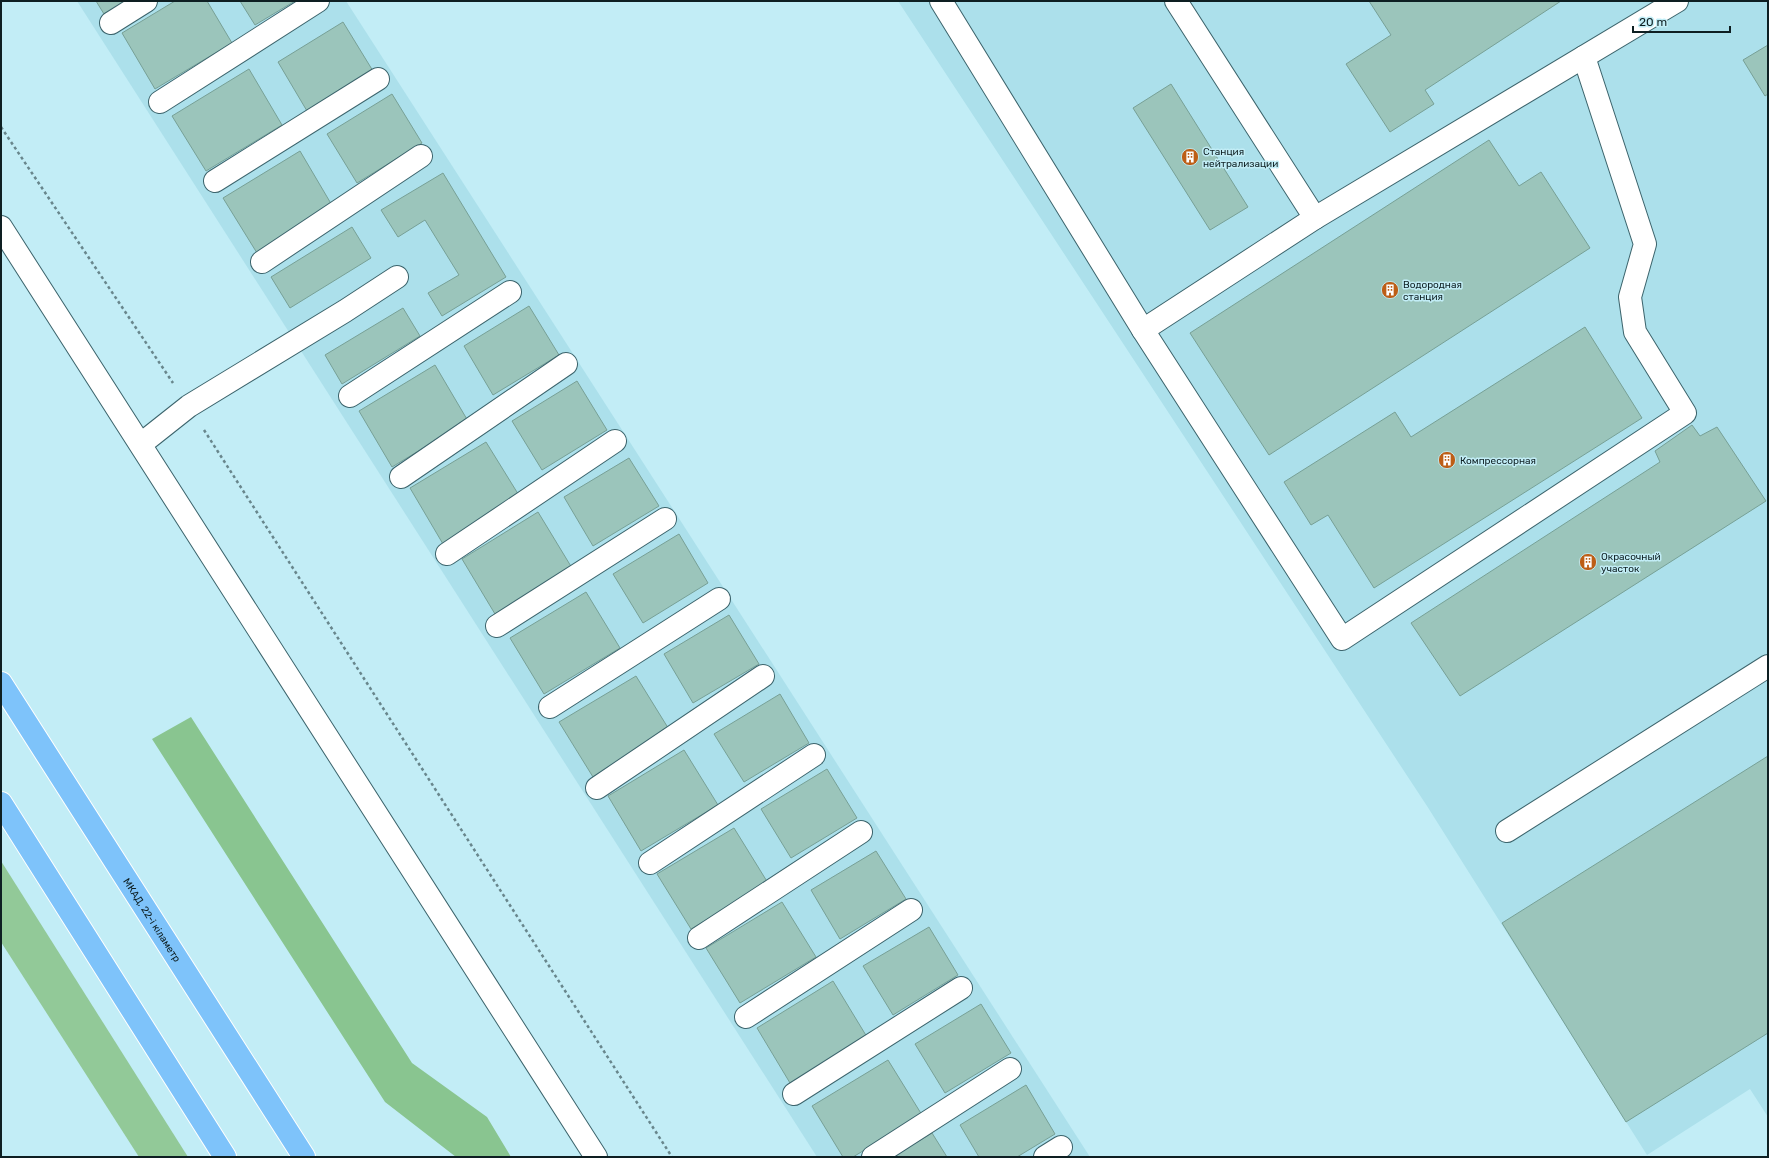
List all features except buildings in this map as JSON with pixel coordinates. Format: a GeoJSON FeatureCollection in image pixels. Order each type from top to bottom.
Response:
{"type":"FeatureCollection","features":[{"type":"Feature","properties":{"kind":"highway","name":"МКАД, 22-і кіламетр"},"geometry":{"type":"LineString","coordinates":[[1,683],[304,1157]]}},
{"type":"Feature","properties":{"kind":"highway"},"geometry":{"type":"LineString","coordinates":[[1,803],[225,1157]]}},
{"type":"Feature","properties":{"kind":"street"},"geometry":{"type":"LineString","coordinates":[[111,23],[146,1]]}},
{"type":"Feature","properties":{"kind":"street"},"geometry":{"type":"LineString","coordinates":[[160,102],[318,1]]}},
{"type":"Feature","properties":{"kind":"street"},"geometry":{"type":"LineString","coordinates":[[941,1],[1143,330],[1342,639],[1685,414],[1635,332],[1630,297],[1645,244],[1584,57]]}},
{"type":"Feature","properties":{"kind":"street"},"geometry":{"type":"LineString","coordinates":[[1176,1],[1315,218]]}},
{"type":"Feature","properties":{"kind":"street"},"geometry":{"type":"LineString","coordinates":[[1143,330],[1315,218],[1677,1]]}},
{"type":"Feature","properties":{"kind":"street"},"geometry":{"type":"LineString","coordinates":[[215,181],[378,79]]}},
{"type":"Feature","properties":{"kind":"street"},"geometry":{"type":"LineString","coordinates":[[262,262],[421,156]]}},
{"type":"Feature","properties":{"kind":"street"},"geometry":{"type":"LineString","coordinates":[[1,227],[596,1157]]}},
{"type":"Feature","properties":{"kind":"street"},"geometry":{"type":"LineString","coordinates":[[141,444],[189,406],[345,311],[397,277]]}},
{"type":"Feature","properties":{"kind":"street"},"geometry":{"type":"LineString","coordinates":[[350,396],[510,292]]}},
{"type":"Feature","properties":{"kind":"street"},"geometry":{"type":"LineString","coordinates":[[401,477],[566,364]]}},
{"type":"Feature","properties":{"kind":"street"},"geometry":{"type":"LineString","coordinates":[[447,554],[615,442]]}},
{"type":"Feature","properties":{"kind":"street"},"geometry":{"type":"LineString","coordinates":[[497,626],[665,519]]}},
{"type":"Feature","properties":{"kind":"street"},"geometry":{"type":"LineString","coordinates":[[550,707],[719,599]]}},
{"type":"Feature","properties":{"kind":"street"},"geometry":{"type":"LineString","coordinates":[[1506,831],[1768,666]]}},
{"type":"Feature","properties":{"kind":"street"},"geometry":{"type":"LineString","coordinates":[[597,788],[763,676]]}},
{"type":"Feature","properties":{"kind":"street"},"geometry":{"type":"LineString","coordinates":[[650,863],[814,754]]}},
{"type":"Feature","properties":{"kind":"street"},"geometry":{"type":"LineString","coordinates":[[699,938],[861,832]]}},
{"type":"Feature","properties":{"kind":"street"},"geometry":{"type":"LineString","coordinates":[[746,1017],[911,910]]}},
{"type":"Feature","properties":{"kind":"street"},"geometry":{"type":"LineString","coordinates":[[794,1094],[961,988]]}},
{"type":"Feature","properties":{"kind":"street"},"geometry":{"type":"LineString","coordinates":[[873,1157],[1010,1069]]}},
{"type":"Feature","properties":{"kind":"path"},"geometry":{"type":"LineString","coordinates":[[1,127],[189,406],[672,1157]]}},
{"type":"Feature","properties":{"kind":"shaded area"},"geometry":{"type":"Polygon","coordinates":[[[77,1],[346,1],[1090,1157],[817,1157],[77,1]]]}},
{"type":"Feature","properties":{"kind":"shaded area"},"geometry":{"type":"Polygon","coordinates":[[[898,1],[1768,1],[1768,1117],[1750,1089],[1647,1155],[1427,806],[898,1]]]}},
{"type":"Feature","properties":{"kind":"green space"},"geometry":{"type":"Polygon","coordinates":[[[191,717],[412,1063],[487,1117],[511,1157],[456,1157],[385,1102],[152,739],[191,717]]]}},
{"type":"Feature","properties":{"kind":"green space"},"geometry":{"type":"Polygon","coordinates":[[[1,861],[188,1157],[139,1157],[1,942],[1,861]]]}},
{"type":"Feature","properties":{"kind":"place","name":"Станция нейтрализации"},"geometry":{"type":"Point","coordinates":[1190,157]}},
{"type":"Feature","properties":{"kind":"place","name":"Водородная станция"},"geometry":{"type":"Point","coordinates":[1390,290]}},
{"type":"Feature","properties":{"kind":"place","name":"Компрессорная"},"geometry":{"type":"Point","coordinates":[1447,460]}},
{"type":"Feature","properties":{"kind":"place","name":"Окрасочный участок"},"geometry":{"type":"Point","coordinates":[1588,562]}}]}
